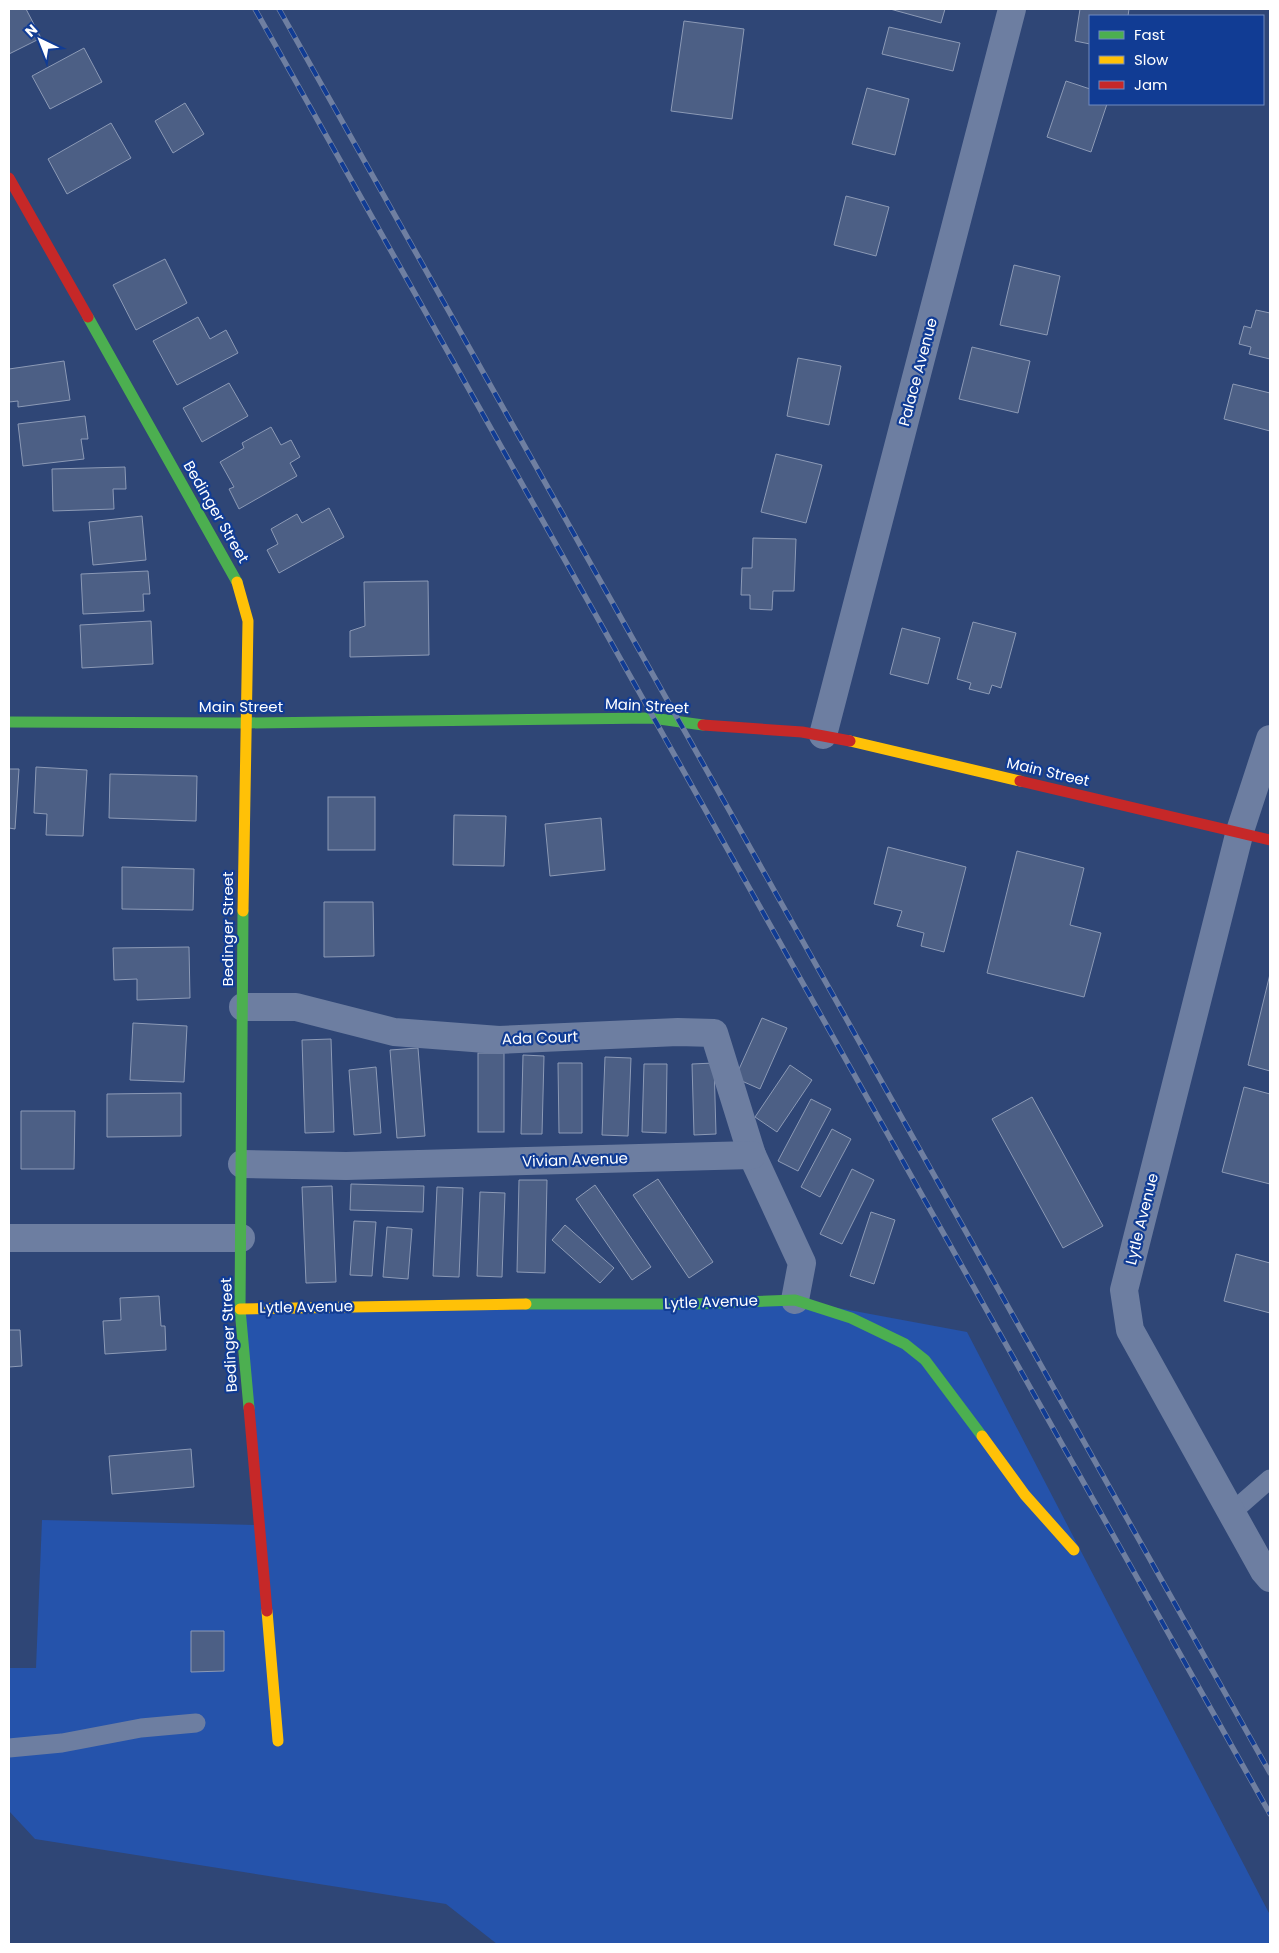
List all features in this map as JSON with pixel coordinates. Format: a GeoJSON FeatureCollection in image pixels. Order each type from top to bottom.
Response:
{"type":"FeatureCollection","features":[{"type":"Feature","properties":{"kind":"street","name":"Palace Avenue"},"geometry":{"type":"LineString","coordinates":[[824,736],[1012,9]]}},
{"type":"Feature","properties":{"kind":"street","name":"Bedinger Street"},"geometry":{"type":"LineString","coordinates":[[9,178],[235,575],[248,621],[245,723],[240,1309],[278,1741]]}},
{"type":"Feature","properties":{"kind":"street","name":"Main Street"},"geometry":{"type":"LineString","coordinates":[[9,722],[245,723],[652,718],[680,723],[783,730],[824,736],[1240,831],[1270,840]]}},
{"type":"Feature","properties":{"kind":"street","name":"Lytle Avenue"},"geometry":{"type":"LineString","coordinates":[[1270,739],[1240,831],[1124,1290],[1130,1330],[1231,1513],[1264,1571],[1270,1578]]}},
{"type":"Feature","properties":{"kind":"street","name":"Ada Court"},"geometry":{"type":"LineString","coordinates":[[243,1007],[296,1007],[394,1032],[499,1040],[678,1032],[714,1033],[752,1155]]}},
{"type":"Feature","properties":{"kind":"street","name":"Vivian Avenue"},"geometry":{"type":"LineString","coordinates":[[242,1164],[346,1166],[752,1155]]}},
{"type":"Feature","properties":{"kind":"street"},"geometry":{"type":"LineString","coordinates":[[752,1155],[802,1263],[795,1300]]}},
{"type":"Feature","properties":{"kind":"street"},"geometry":{"type":"LineString","coordinates":[[9,1238],[241,1238]]}},
{"type":"Feature","properties":{"kind":"street","name":"Lytle Avenue"},"geometry":{"type":"LineString","coordinates":[[240,1309],[469,1304],[693,1304],[795,1300],[851,1318],[905,1344],[925,1360],[1025,1495],[1074,1550]]}},
{"type":"Feature","properties":{"kind":"lane"},"geometry":{"type":"LineString","coordinates":[[1231,1513],[1270,1479]]}},
{"type":"Feature","properties":{"kind":"lane"},"geometry":{"type":"LineString","coordinates":[[9,1748],[62,1743],[141,1728],[196,1723]]}},
{"type":"Feature","properties":{"kind":"shaded area"},"geometry":{"type":"Polygon","coordinates":[[[795,1300],[967,1332],[1270,1915],[1270,1944],[497,1944],[446,1904],[35,1839],[9,1811],[9,1668],[36,1668],[42,1520],[259,1525],[240,1309],[795,1300]]]}},
{"type":"Feature","properties":{"kind":"building"},"geometry":{"type":"Polygon","coordinates":[[[9,9],[26,9],[41,38],[9,54],[9,9]]]}},
{"type":"Feature","properties":{"kind":"building"},"geometry":{"type":"Polygon","coordinates":[[[890,9],[945,9],[941,23],[890,9]]]}},
{"type":"Feature","properties":{"kind":"building"},"geometry":{"type":"Polygon","coordinates":[[[1080,9],[1129,9],[1128,15],[1089,15],[1089,44],[1075,41],[1080,9]]]}},
{"type":"Feature","properties":{"kind":"building"},"geometry":{"type":"Polygon","coordinates":[[[684,21],[744,29],[732,119],[671,111],[684,21]]]}},
{"type":"Feature","properties":{"kind":"building"},"geometry":{"type":"Polygon","coordinates":[[[889,27],[960,43],[953,71],[882,54],[889,27]]]}},
{"type":"Feature","properties":{"kind":"building"},"geometry":{"type":"Polygon","coordinates":[[[84,48],[102,82],[50,109],[32,76],[84,48]]]}},
{"type":"Feature","properties":{"kind":"building"},"geometry":{"type":"Polygon","coordinates":[[[1066,81],[1089,89],[1089,105],[1107,105],[1091,152],[1047,137],[1066,81]]]}},
{"type":"Feature","properties":{"kind":"building"},"geometry":{"type":"Polygon","coordinates":[[[867,88],[909,99],[895,155],[852,144],[867,88]]]}},
{"type":"Feature","properties":{"kind":"building"},"geometry":{"type":"Polygon","coordinates":[[[185,103],[204,134],[173,153],[155,121],[185,103]]]}},
{"type":"Feature","properties":{"kind":"building"},"geometry":{"type":"Polygon","coordinates":[[[111,123],[131,158],[67,194],[48,159],[111,123]]]}},
{"type":"Feature","properties":{"kind":"building"},"geometry":{"type":"Polygon","coordinates":[[[846,196],[889,207],[876,256],[834,245],[846,196]]]}},
{"type":"Feature","properties":{"kind":"building"},"geometry":{"type":"Polygon","coordinates":[[[165,259],[187,303],[136,330],[113,285],[165,259]]]}},
{"type":"Feature","properties":{"kind":"building"},"geometry":{"type":"Polygon","coordinates":[[[1014,265],[1060,276],[1047,335],[1000,325],[1014,265]]]}},
{"type":"Feature","properties":{"kind":"building"},"geometry":{"type":"Polygon","coordinates":[[[1256,310],[1270,313],[1270,359],[1249,354],[1251,347],[1239,344],[1244,326],[1251,328],[1256,310]]]}},
{"type":"Feature","properties":{"kind":"building"},"geometry":{"type":"Polygon","coordinates":[[[198,317],[210,339],[226,330],[238,353],[177,385],[153,341],[198,317]]]}},
{"type":"Feature","properties":{"kind":"building"},"geometry":{"type":"Polygon","coordinates":[[[972,347],[1030,361],[1018,413],[959,399],[972,347]]]}},
{"type":"Feature","properties":{"kind":"building"},"geometry":{"type":"Polygon","coordinates":[[[798,358],[841,366],[829,425],[787,416],[798,358]]]}},
{"type":"Feature","properties":{"kind":"building"},"geometry":{"type":"Polygon","coordinates":[[[64,361],[70,400],[18,407],[18,401],[9,402],[9,369],[64,361]]]}},
{"type":"Feature","properties":{"kind":"building"},"geometry":{"type":"Polygon","coordinates":[[[229,383],[248,416],[202,442],[183,408],[229,383]]]}},
{"type":"Feature","properties":{"kind":"building"},"geometry":{"type":"Polygon","coordinates":[[[1233,384],[1270,393],[1270,431],[1224,419],[1233,384]]]}},
{"type":"Feature","properties":{"kind":"building"},"geometry":{"type":"Polygon","coordinates":[[[85,416],[88,439],[81,439],[84,459],[23,466],[18,424],[85,416]]]}},
{"type":"Feature","properties":{"kind":"building"},"geometry":{"type":"Polygon","coordinates":[[[271,427],[281,445],[291,440],[300,457],[290,463],[297,476],[239,509],[229,489],[234,487],[220,462],[244,448],[242,443],[271,427]]]}},
{"type":"Feature","properties":{"kind":"building"},"geometry":{"type":"Polygon","coordinates":[[[776,454],[822,465],[806,523],[761,512],[776,454]]]}},
{"type":"Feature","properties":{"kind":"building"},"geometry":{"type":"Polygon","coordinates":[[[125,467],[126,489],[113,489],[114,509],[53,511],[52,469],[125,467]]]}},
{"type":"Feature","properties":{"kind":"building"},"geometry":{"type":"Polygon","coordinates":[[[329,508],[344,537],[279,573],[267,550],[278,544],[271,529],[297,514],[302,523],[329,508]]]}},
{"type":"Feature","properties":{"kind":"building"},"geometry":{"type":"Polygon","coordinates":[[[142,516],[146,560],[93,565],[89,522],[142,516]]]}},
{"type":"Feature","properties":{"kind":"building"},"geometry":{"type":"Polygon","coordinates":[[[753,538],[796,539],[794,591],[773,591],[772,610],[750,609],[750,595],[741,595],[742,568],[752,568],[753,538]]]}},
{"type":"Feature","properties":{"kind":"building"},"geometry":{"type":"Polygon","coordinates":[[[148,571],[150,594],[143,594],[144,611],[83,614],[81,574],[148,571]]]}},
{"type":"Feature","properties":{"kind":"building"},"geometry":{"type":"Polygon","coordinates":[[[428,581],[429,655],[350,657],[350,631],[365,626],[364,582],[428,581]]]}},
{"type":"Feature","properties":{"kind":"building"},"geometry":{"type":"Polygon","coordinates":[[[151,621],[153,664],[82,668],[80,625],[151,621]]]}},
{"type":"Feature","properties":{"kind":"building"},"geometry":{"type":"Polygon","coordinates":[[[973,622],[1016,633],[1001,688],[992,685],[989,694],[969,689],[971,683],[957,679],[973,622]]]}},
{"type":"Feature","properties":{"kind":"building"},"geometry":{"type":"Polygon","coordinates":[[[902,628],[940,638],[928,684],[890,674],[902,628]]]}},
{"type":"Feature","properties":{"kind":"building"},"geometry":{"type":"Polygon","coordinates":[[[36,767],[87,770],[83,836],[46,835],[47,814],[34,813],[36,767]]]}},
{"type":"Feature","properties":{"kind":"building"},"geometry":{"type":"Polygon","coordinates":[[[9,769],[19,769],[15,829],[9,828],[9,769]]]}},
{"type":"Feature","properties":{"kind":"building"},"geometry":{"type":"Polygon","coordinates":[[[110,774],[197,776],[196,821],[109,818],[110,774]]]}},
{"type":"Feature","properties":{"kind":"building"},"geometry":{"type":"Polygon","coordinates":[[[328,797],[375,797],[375,850],[328,850],[328,797]]]}},
{"type":"Feature","properties":{"kind":"building"},"geometry":{"type":"Polygon","coordinates":[[[454,815],[506,816],[504,866],[453,865],[454,815]]]}},
{"type":"Feature","properties":{"kind":"building"},"geometry":{"type":"Polygon","coordinates":[[[601,818],[605,870],[550,876],[545,824],[601,818]]]}},
{"type":"Feature","properties":{"kind":"building"},"geometry":{"type":"Polygon","coordinates":[[[888,847],[966,867],[944,952],[921,946],[924,933],[897,926],[902,911],[874,904],[888,847]]]}},
{"type":"Feature","properties":{"kind":"building"},"geometry":{"type":"Polygon","coordinates":[[[1017,851],[1084,868],[1070,925],[1101,933],[1084,997],[987,973],[1017,851]]]}},
{"type":"Feature","properties":{"kind":"building"},"geometry":{"type":"Polygon","coordinates":[[[122,867],[194,869],[193,910],[122,909],[122,867]]]}},
{"type":"Feature","properties":{"kind":"building"},"geometry":{"type":"Polygon","coordinates":[[[324,902],[373,902],[374,956],[324,957],[324,902]]]}},
{"type":"Feature","properties":{"kind":"building"},"geometry":{"type":"Polygon","coordinates":[[[189,947],[190,998],[137,1000],[137,979],[114,980],[113,948],[189,947]]]}},
{"type":"Feature","properties":{"kind":"building"},"geometry":{"type":"Polygon","coordinates":[[[1270,974],[1270,1071],[1248,1065],[1270,974]]]}},
{"type":"Feature","properties":{"kind":"building"},"geometry":{"type":"Polygon","coordinates":[[[762,1018],[787,1028],[760,1089],[735,1078],[762,1018]]]}},
{"type":"Feature","properties":{"kind":"building"},"geometry":{"type":"Polygon","coordinates":[[[133,1023],[187,1026],[184,1082],[130,1080],[133,1023]]]}},
{"type":"Feature","properties":{"kind":"building"},"geometry":{"type":"Polygon","coordinates":[[[331,1039],[334,1132],[305,1133],[302,1040],[331,1039]]]}},
{"type":"Feature","properties":{"kind":"building"},"geometry":{"type":"Polygon","coordinates":[[[418,1048],[425,1136],[397,1138],[390,1050],[418,1048]]]}},
{"type":"Feature","properties":{"kind":"building"},"geometry":{"type":"Polygon","coordinates":[[[478,1053],[504,1053],[504,1132],[478,1132],[478,1053]]]}},
{"type":"Feature","properties":{"kind":"building"},"geometry":{"type":"Polygon","coordinates":[[[523,1055],[544,1056],[542,1134],[521,1134],[523,1055]]]}},
{"type":"Feature","properties":{"kind":"building"},"geometry":{"type":"Polygon","coordinates":[[[605,1057],[631,1058],[628,1136],[602,1135],[605,1057]]]}},
{"type":"Feature","properties":{"kind":"building"},"geometry":{"type":"Polygon","coordinates":[[[558,1063],[582,1063],[582,1133],[559,1133],[558,1063]]]}},
{"type":"Feature","properties":{"kind":"building"},"geometry":{"type":"Polygon","coordinates":[[[714,1063],[716,1134],[694,1135],[692,1064],[714,1063]]]}},
{"type":"Feature","properties":{"kind":"building"},"geometry":{"type":"Polygon","coordinates":[[[644,1064],[667,1064],[666,1133],[642,1132],[644,1064]]]}},
{"type":"Feature","properties":{"kind":"building"},"geometry":{"type":"Polygon","coordinates":[[[790,1065],[812,1080],[777,1132],[755,1117],[790,1065]]]}},
{"type":"Feature","properties":{"kind":"building"},"geometry":{"type":"Polygon","coordinates":[[[376,1067],[381,1133],[354,1135],[349,1070],[376,1067]]]}},
{"type":"Feature","properties":{"kind":"building"},"geometry":{"type":"Polygon","coordinates":[[[1244,1087],[1270,1094],[1270,1184],[1222,1172],[1244,1087]]]}},
{"type":"Feature","properties":{"kind":"building"},"geometry":{"type":"Polygon","coordinates":[[[181,1093],[181,1136],[107,1137],[107,1094],[181,1093]]]}},
{"type":"Feature","properties":{"kind":"building"},"geometry":{"type":"Polygon","coordinates":[[[1032,1097],[1103,1226],[1063,1248],[992,1119],[1032,1097]]]}},
{"type":"Feature","properties":{"kind":"building"},"geometry":{"type":"Polygon","coordinates":[[[811,1099],[831,1109],[798,1171],[778,1161],[811,1099]]]}},
{"type":"Feature","properties":{"kind":"building"},"geometry":{"type":"Polygon","coordinates":[[[21,1111],[75,1111],[74,1169],[21,1169],[21,1111]]]}},
{"type":"Feature","properties":{"kind":"building"},"geometry":{"type":"Polygon","coordinates":[[[832,1129],[851,1139],[820,1197],[801,1187],[832,1129]]]}},
{"type":"Feature","properties":{"kind":"building"},"geometry":{"type":"Polygon","coordinates":[[[852,1169],[874,1180],[842,1244],[820,1234],[852,1169]]]}},
{"type":"Feature","properties":{"kind":"building"},"geometry":{"type":"Polygon","coordinates":[[[658,1179],[713,1262],[689,1278],[633,1195],[658,1179]]]}},
{"type":"Feature","properties":{"kind":"building"},"geometry":{"type":"Polygon","coordinates":[[[519,1180],[547,1180],[545,1273],[517,1272],[519,1180]]]}},
{"type":"Feature","properties":{"kind":"building"},"geometry":{"type":"Polygon","coordinates":[[[351,1184],[424,1186],[423,1212],[350,1210],[351,1184]]]}},
{"type":"Feature","properties":{"kind":"building"},"geometry":{"type":"Polygon","coordinates":[[[595,1185],[651,1267],[632,1280],[576,1199],[595,1185]]]}},
{"type":"Feature","properties":{"kind":"building"},"geometry":{"type":"Polygon","coordinates":[[[332,1186],[336,1282],[306,1283],[302,1187],[332,1186]]]}},
{"type":"Feature","properties":{"kind":"building"},"geometry":{"type":"Polygon","coordinates":[[[437,1187],[463,1188],[459,1277],[433,1276],[437,1187]]]}},
{"type":"Feature","properties":{"kind":"building"},"geometry":{"type":"Polygon","coordinates":[[[480,1192],[505,1193],[502,1277],[477,1276],[480,1192]]]}},
{"type":"Feature","properties":{"kind":"building"},"geometry":{"type":"Polygon","coordinates":[[[871,1212],[895,1220],[874,1284],[850,1276],[871,1212]]]}},
{"type":"Feature","properties":{"kind":"building"},"geometry":{"type":"Polygon","coordinates":[[[354,1221],[376,1222],[372,1276],[350,1275],[354,1221]]]}},
{"type":"Feature","properties":{"kind":"building"},"geometry":{"type":"Polygon","coordinates":[[[565,1225],[614,1268],[600,1283],[552,1240],[565,1225]]]}},
{"type":"Feature","properties":{"kind":"building"},"geometry":{"type":"Polygon","coordinates":[[[387,1227],[412,1229],[408,1279],[383,1277],[387,1227]]]}},
{"type":"Feature","properties":{"kind":"building"},"geometry":{"type":"Polygon","coordinates":[[[1236,1254],[1270,1263],[1270,1313],[1224,1301],[1236,1254]]]}},
{"type":"Feature","properties":{"kind":"building"},"geometry":{"type":"Polygon","coordinates":[[[159,1296],[161,1326],[165,1326],[166,1350],[105,1354],[103,1321],[121,1320],[120,1298],[159,1296]]]}},
{"type":"Feature","properties":{"kind":"building"},"geometry":{"type":"Polygon","coordinates":[[[9,1330],[20,1330],[22,1366],[9,1367],[9,1330]]]}},
{"type":"Feature","properties":{"kind":"building"},"geometry":{"type":"Polygon","coordinates":[[[191,1449],[194,1487],[112,1494],[109,1456],[191,1449]]]}},
{"type":"Feature","properties":{"kind":"building"},"geometry":{"type":"Polygon","coordinates":[[[191,1631],[224,1631],[224,1671],[191,1672],[191,1631]]]}},
{"type":"Feature","properties":{"kind":"railway"},"geometry":{"type":"LineString","coordinates":[[255,9],[1270,1814]]}},
{"type":"Feature","properties":{"kind":"railway"},"geometry":{"type":"LineString","coordinates":[[279,9],[1270,1773]]}},
{"type":"Feature","properties":{"kind":"traffic: fast"},"geometry":{"type":"LineString","coordinates":[[88,317],[237,582]]}},
{"type":"Feature","properties":{"kind":"traffic: fast"},"geometry":{"type":"LineString","coordinates":[[9,722],[245,723],[652,718],[703,725]]}},
{"type":"Feature","properties":{"kind":"traffic: fast"},"geometry":{"type":"LineString","coordinates":[[243,911],[240,1309],[249,1408]]}},
{"type":"Feature","properties":{"kind":"traffic: fast"},"geometry":{"type":"LineString","coordinates":[[526,1304],[693,1304],[795,1300],[851,1318],[905,1344],[925,1360],[982,1436]]}},
{"type":"Feature","properties":{"kind":"traffic: slow"},"geometry":{"type":"LineString","coordinates":[[237,582],[248,621],[243,911]]}},
{"type":"Feature","properties":{"kind":"traffic: slow"},"geometry":{"type":"LineString","coordinates":[[850,741],[1020,781]]}},
{"type":"Feature","properties":{"kind":"traffic: slow"},"geometry":{"type":"LineString","coordinates":[[240,1309],[526,1304]]}},
{"type":"Feature","properties":{"kind":"traffic: slow"},"geometry":{"type":"LineString","coordinates":[[982,1436],[1025,1495],[1074,1550]]}},
{"type":"Feature","properties":{"kind":"traffic: slow"},"geometry":{"type":"LineString","coordinates":[[267,1611],[278,1741]]}},
{"type":"Feature","properties":{"kind":"traffic: jam"},"geometry":{"type":"LineString","coordinates":[[9,178],[88,317]]}},
{"type":"Feature","properties":{"kind":"traffic: jam"},"geometry":{"type":"LineString","coordinates":[[703,725],[802,732],[850,741]]}},
{"type":"Feature","properties":{"kind":"traffic: jam"},"geometry":{"type":"LineString","coordinates":[[1020,781],[1270,840]]}},
{"type":"Feature","properties":{"kind":"traffic: jam"},"geometry":{"type":"LineString","coordinates":[[249,1408],[267,1611]]}}]}
